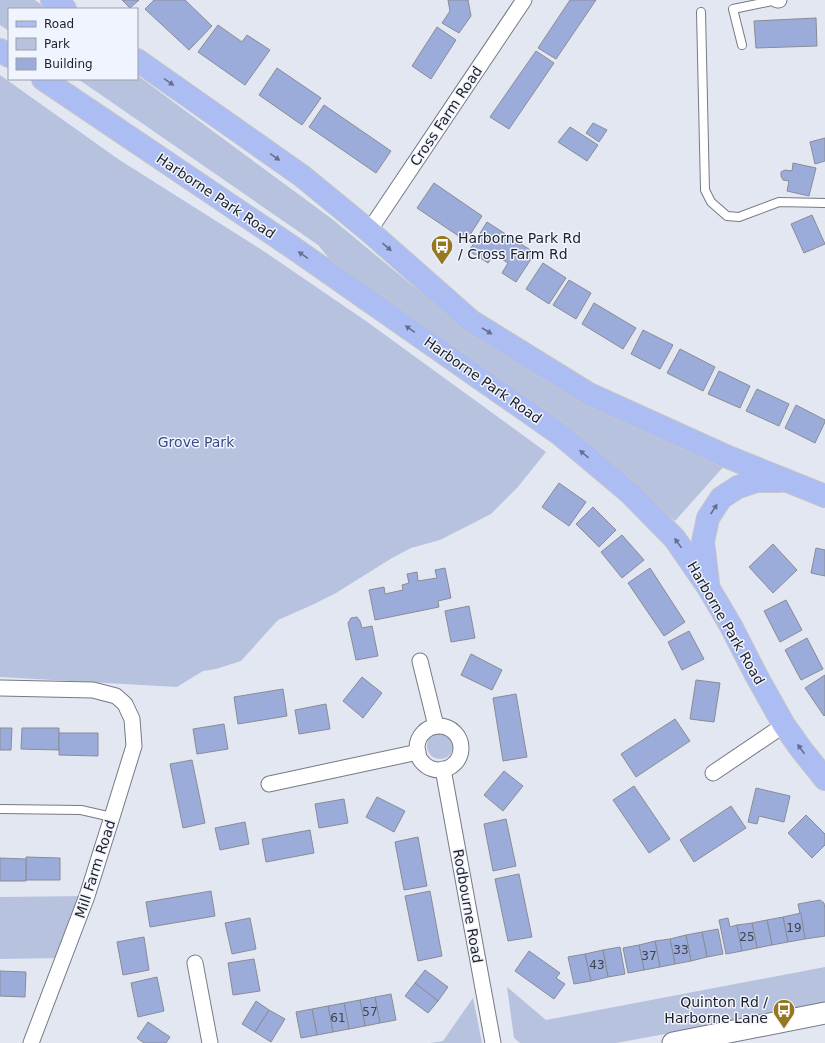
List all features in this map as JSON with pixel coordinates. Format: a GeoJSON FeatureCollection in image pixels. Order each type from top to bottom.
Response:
{"type":"FeatureCollection","features":[{"type":"Feature","properties":{"kind":"main road"},"geometry":{"type":"LineString","coordinates":[[52,0],[64,8]]}},
{"type":"Feature","properties":{"kind":"main road"},"geometry":{"type":"LineString","coordinates":[[138,61],[302,176],[369,231],[471,321],[589,394],[728,457],[825,496]]}},
{"type":"Feature","properties":{"kind":"main road","name":"Harborne Park Road"},"geometry":{"type":"LineString","coordinates":[[43,80],[295,249],[561,435],[630,493],[675,539],[708,587],[731,626],[784,725],[825,779]]}},
{"type":"Feature","properties":{"kind":"main road"},"geometry":{"type":"LineString","coordinates":[[708,587],[703,542],[708,518],[721,498],[738,487],[756,481],[788,481]]}},
{"type":"Feature","properties":{"kind":"street","name":"Cross Farm Road"},"geometry":{"type":"LineString","coordinates":[[369,231],[524,0]]}},
{"type":"Feature","properties":{"kind":"street"},"geometry":{"type":"LineString","coordinates":[[420,661],[436,726]]}},
{"type":"Feature","properties":{"kind":"street","name":"Mill Farm Road"},"geometry":{"type":"LineString","coordinates":[[0,688],[93,690],[116,696],[126,704],[132,718],[134,746],[112,817],[87,896],[31,1043]]}},
{"type":"Feature","properties":{"kind":"street"},"geometry":{"type":"LineString","coordinates":[[713,773],[784,725]]}},
{"type":"Feature","properties":{"kind":"street"},"geometry":{"type":"LineString","coordinates":[[436,726],[448,728],[458,736],[461,748],[458,759],[454,764],[443,769],[436,769],[424,764],[418,752],[420,738],[424,732],[436,726]]}},
{"type":"Feature","properties":{"kind":"street"},"geometry":{"type":"LineString","coordinates":[[269,784],[418,752]]}},
{"type":"Feature","properties":{"kind":"street","name":"Rodbourne Road"},"geometry":{"type":"LineString","coordinates":[[443,769],[493,1043]]}},
{"type":"Feature","properties":{"kind":"street"},"geometry":{"type":"LineString","coordinates":[[195,963],[210,1043]]}},
{"type":"Feature","properties":{"kind":"street"},"geometry":{"type":"LineString","coordinates":[[673,1043],[825,1013]]}},
{"type":"Feature","properties":{"kind":"lane"},"geometry":{"type":"LineString","coordinates":[[742,45],[733,9],[778,0]]}},
{"type":"Feature","properties":{"kind":"lane"},"geometry":{"type":"LineString","coordinates":[[701,12],[705,190],[711,202],[727,216],[739,217],[778,202],[825,203]]}},
{"type":"Feature","properties":{"kind":"lane"},"geometry":{"type":"LineString","coordinates":[[0,809],[81,810],[112,817]]}},
{"type":"Feature","properties":{"kind":"green space"},"geometry":{"type":"Polygon","coordinates":[[[0,0],[35,0],[46,8],[8,8],[8,30],[0,25],[0,0]]]}},
{"type":"Feature","properties":{"kind":"green space","name":"Grove Park"},"geometry":{"type":"Polygon","coordinates":[[[0,75],[118,159],[262,250],[366,321],[546,452],[517,488],[491,514],[440,540],[411,548],[392,558],[336,593],[278,620],[241,661],[216,669],[203,671],[177,687],[0,677],[0,75]]]}},
{"type":"Feature","properties":{"kind":"green space"},"geometry":{"type":"Polygon","coordinates":[[[138,76],[332,219],[430,300],[469,330],[725,465],[675,521],[573,432],[332,262],[318,245],[79,80],[138,80],[138,76]]]}},
{"type":"Feature","properties":{"kind":"green space"},"geometry":{"type":"Polygon","coordinates":[[[440,733],[449,737],[453,746],[449,755],[440,759],[431,755],[427,746],[431,737],[440,733]]]}},
{"type":"Feature","properties":{"kind":"green space"},"geometry":{"type":"Polygon","coordinates":[[[87,896],[64,958],[0,959],[0,897],[87,896]]]}},
{"type":"Feature","properties":{"kind":"green space"},"geometry":{"type":"Polygon","coordinates":[[[825,967],[825,1003],[801,1009],[616,1043],[520,1043],[514,1038],[507,987],[546,1020],[825,967]]]}},
{"type":"Feature","properties":{"kind":"green space"},"geometry":{"type":"Polygon","coordinates":[[[473,998],[482,1043],[430,1043],[443,1041],[473,998]]]}},
{"type":"Feature","properties":{"kind":"building"},"geometry":{"type":"Polygon","coordinates":[[[122,0],[139,0],[130,8],[122,0]]]}},
{"type":"Feature","properties":{"kind":"building"},"geometry":{"type":"Polygon","coordinates":[[[154,0],[185,0],[212,26],[189,50],[145,9],[154,0]]]}},
{"type":"Feature","properties":{"kind":"building"},"geometry":{"type":"Polygon","coordinates":[[[448,0],[468,0],[471,16],[459,33],[442,23],[450,11],[448,0]]]}},
{"type":"Feature","properties":{"kind":"building"},"geometry":{"type":"Polygon","coordinates":[[[570,0],[596,0],[556,59],[538,48],[570,0]]]}},
{"type":"Feature","properties":{"kind":"building"},"geometry":{"type":"Polygon","coordinates":[[[816,18],[817,46],[756,48],[754,21],[816,18]]]}},
{"type":"Feature","properties":{"kind":"building"},"geometry":{"type":"Polygon","coordinates":[[[218,25],[242,42],[247,35],[270,50],[245,85],[198,52],[218,25]]]}},
{"type":"Feature","properties":{"kind":"building"},"geometry":{"type":"Polygon","coordinates":[[[437,27],[456,40],[431,79],[412,66],[437,27]]]}},
{"type":"Feature","properties":{"kind":"building"},"geometry":{"type":"Polygon","coordinates":[[[536,51],[554,63],[509,129],[490,117],[536,51]]]}},
{"type":"Feature","properties":{"kind":"building"},"geometry":{"type":"Polygon","coordinates":[[[277,68],[321,98],[302,125],[259,95],[277,68]]]}},
{"type":"Feature","properties":{"kind":"building"},"geometry":{"type":"Polygon","coordinates":[[[324,105],[391,151],[376,173],[309,127],[324,105]]]}},
{"type":"Feature","properties":{"kind":"building"},"geometry":{"type":"Polygon","coordinates":[[[593,123],[607,130],[599,142],[586,133],[593,123]]]}},
{"type":"Feature","properties":{"kind":"building"},"geometry":{"type":"Polygon","coordinates":[[[570,127],[598,145],[587,161],[558,142],[570,127]]]}},
{"type":"Feature","properties":{"kind":"building"},"geometry":{"type":"Polygon","coordinates":[[[825,138],[825,161],[815,164],[810,142],[825,138]]]}},
{"type":"Feature","properties":{"kind":"building"},"geometry":{"type":"Polygon","coordinates":[[[793,163],[816,168],[809,196],[787,191],[789,181],[783,180],[781,172],[785,170],[792,171],[793,163]]]}},
{"type":"Feature","properties":{"kind":"building"},"geometry":{"type":"Polygon","coordinates":[[[434,183],[482,216],[466,241],[417,208],[434,183]]]}},
{"type":"Feature","properties":{"kind":"building"},"geometry":{"type":"Polygon","coordinates":[[[812,215],[825,244],[804,253],[791,224],[812,215]]]}},
{"type":"Feature","properties":{"kind":"building"},"geometry":{"type":"Polygon","coordinates":[[[487,222],[535,253],[516,282],[502,273],[508,263],[494,254],[488,263],[469,251],[487,222]]]}},
{"type":"Feature","properties":{"kind":"building"},"geometry":{"type":"Polygon","coordinates":[[[543,263],[566,278],[549,304],[526,289],[543,263]]]}},
{"type":"Feature","properties":{"kind":"building"},"geometry":{"type":"Polygon","coordinates":[[[569,280],[591,293],[576,319],[553,305],[569,280]]]}},
{"type":"Feature","properties":{"kind":"building"},"geometry":{"type":"Polygon","coordinates":[[[594,303],[636,328],[623,349],[582,324],[594,303]]]}},
{"type":"Feature","properties":{"kind":"building"},"geometry":{"type":"Polygon","coordinates":[[[643,330],[673,345],[660,369],[631,354],[643,330]]]}},
{"type":"Feature","properties":{"kind":"building"},"geometry":{"type":"Polygon","coordinates":[[[680,349],[715,367],[703,391],[667,373],[680,349]]]}},
{"type":"Feature","properties":{"kind":"building"},"geometry":{"type":"Polygon","coordinates":[[[719,371],[750,386],[740,408],[708,394],[719,371]]]}},
{"type":"Feature","properties":{"kind":"building"},"geometry":{"type":"Polygon","coordinates":[[[757,389],[789,404],[779,426],[746,411],[757,389]]]}},
{"type":"Feature","properties":{"kind":"building"},"geometry":{"type":"Polygon","coordinates":[[[796,405],[825,420],[815,443],[785,428],[796,405]]]}},
{"type":"Feature","properties":{"kind":"building"},"geometry":{"type":"Polygon","coordinates":[[[559,483],[586,502],[569,526],[542,507],[559,483]]]}},
{"type":"Feature","properties":{"kind":"building"},"geometry":{"type":"Polygon","coordinates":[[[593,507],[616,530],[599,547],[576,524],[593,507]]]}},
{"type":"Feature","properties":{"kind":"building"},"geometry":{"type":"Polygon","coordinates":[[[622,535],[644,560],[622,578],[601,552],[622,535]]]}},
{"type":"Feature","properties":{"kind":"building"},"geometry":{"type":"Polygon","coordinates":[[[773,544],[797,570],[773,593],[749,567],[773,544]]]}},
{"type":"Feature","properties":{"kind":"building"},"geometry":{"type":"Polygon","coordinates":[[[816,548],[825,550],[825,576],[811,573],[816,548]]]}},
{"type":"Feature","properties":{"kind":"building"},"geometry":{"type":"Polygon","coordinates":[[[445,568],[451,598],[438,601],[439,607],[375,620],[369,590],[384,587],[385,594],[403,590],[402,585],[409,583],[407,574],[417,572],[418,581],[437,578],[435,570],[445,568]]]}},
{"type":"Feature","properties":{"kind":"building"},"geometry":{"type":"Polygon","coordinates":[[[650,568],[685,622],[664,636],[628,583],[650,568]]]}},
{"type":"Feature","properties":{"kind":"building"},"geometry":{"type":"Polygon","coordinates":[[[786,600],[802,630],[780,642],[764,611],[786,600]]]}},
{"type":"Feature","properties":{"kind":"building"},"geometry":{"type":"Polygon","coordinates":[[[469,606],[475,638],[451,642],[445,611],[469,606]]]}},
{"type":"Feature","properties":{"kind":"building"},"geometry":{"type":"Polygon","coordinates":[[[357,617],[362,628],[372,626],[378,656],[356,660],[348,623],[351,618],[357,617]]]}},
{"type":"Feature","properties":{"kind":"building"},"geometry":{"type":"Polygon","coordinates":[[[689,631],[704,659],[682,670],[668,642],[689,631]]]}},
{"type":"Feature","properties":{"kind":"building"},"geometry":{"type":"Polygon","coordinates":[[[807,638],[823,669],[801,680],[785,650],[807,638]]]}},
{"type":"Feature","properties":{"kind":"building"},"geometry":{"type":"Polygon","coordinates":[[[471,654],[502,670],[492,690],[461,675],[471,654]]]}},
{"type":"Feature","properties":{"kind":"building"},"geometry":{"type":"Polygon","coordinates":[[[825,675],[825,715],[824,716],[805,688],[825,675]]]}},
{"type":"Feature","properties":{"kind":"building"},"geometry":{"type":"Polygon","coordinates":[[[362,677],[382,693],[363,718],[343,701],[362,677]]]}},
{"type":"Feature","properties":{"kind":"building"},"geometry":{"type":"Polygon","coordinates":[[[696,680],[720,683],[714,722],[690,719],[696,680]]]}},
{"type":"Feature","properties":{"kind":"building"},"geometry":{"type":"Polygon","coordinates":[[[283,689],[287,716],[238,724],[234,697],[283,689]]]}},
{"type":"Feature","properties":{"kind":"building"},"geometry":{"type":"Polygon","coordinates":[[[516,694],[527,757],[503,761],[493,698],[516,694]]]}},
{"type":"Feature","properties":{"kind":"building"},"geometry":{"type":"Polygon","coordinates":[[[326,704],[330,729],[299,734],[295,710],[326,704]]]}},
{"type":"Feature","properties":{"kind":"building"},"geometry":{"type":"Polygon","coordinates":[[[675,719],[690,741],[636,777],[621,754],[675,719]]]}},
{"type":"Feature","properties":{"kind":"building"},"geometry":{"type":"Polygon","coordinates":[[[224,724],[228,749],[197,754],[193,729],[224,724]]]}},
{"type":"Feature","properties":{"kind":"building"},"geometry":{"type":"Polygon","coordinates":[[[0,728],[12,728],[11,750],[0,750],[0,728]]]}},
{"type":"Feature","properties":{"kind":"building"},"geometry":{"type":"Polygon","coordinates":[[[22,728],[59,728],[59,750],[21,749],[22,728]]]}},
{"type":"Feature","properties":{"kind":"building"},"geometry":{"type":"Polygon","coordinates":[[[59,733],[98,733],[98,756],[59,755],[59,733]]]}},
{"type":"Feature","properties":{"kind":"building"},"geometry":{"type":"Polygon","coordinates":[[[192,760],[205,823],[183,828],[170,764],[192,760]]]}},
{"type":"Feature","properties":{"kind":"building"},"geometry":{"type":"Polygon","coordinates":[[[504,771],[523,786],[503,811],[484,795],[504,771]]]}},
{"type":"Feature","properties":{"kind":"building"},"geometry":{"type":"Polygon","coordinates":[[[634,786],[670,839],[649,853],[613,800],[634,786]]]}},
{"type":"Feature","properties":{"kind":"building"},"geometry":{"type":"Polygon","coordinates":[[[756,788],[790,796],[784,822],[759,816],[757,824],[748,822],[756,788]]]}},
{"type":"Feature","properties":{"kind":"building"},"geometry":{"type":"Polygon","coordinates":[[[377,797],[405,811],[394,832],[366,817],[377,797]]]}},
{"type":"Feature","properties":{"kind":"building"},"geometry":{"type":"Polygon","coordinates":[[[344,799],[348,823],[319,828],[315,804],[344,799]]]}},
{"type":"Feature","properties":{"kind":"building"},"geometry":{"type":"Polygon","coordinates":[[[731,806],[746,828],[694,862],[680,840],[731,806]]]}},
{"type":"Feature","properties":{"kind":"building"},"geometry":{"type":"Polygon","coordinates":[[[806,815],[825,834],[825,845],[812,858],[788,833],[806,815]]]}},
{"type":"Feature","properties":{"kind":"building"},"geometry":{"type":"Polygon","coordinates":[[[506,819],[516,866],[493,871],[484,824],[506,819]]]}},
{"type":"Feature","properties":{"kind":"building"},"geometry":{"type":"Polygon","coordinates":[[[245,822],[249,844],[220,850],[215,828],[245,822]]]}},
{"type":"Feature","properties":{"kind":"building"},"geometry":{"type":"Polygon","coordinates":[[[310,830],[314,853],[266,862],[262,839],[310,830]]]}},
{"type":"Feature","properties":{"kind":"building"},"geometry":{"type":"Polygon","coordinates":[[[418,837],[427,886],[404,890],[395,842],[418,837]]]}},
{"type":"Feature","properties":{"kind":"building"},"geometry":{"type":"Polygon","coordinates":[[[26,857],[60,858],[60,880],[26,880],[26,857]]]}},
{"type":"Feature","properties":{"kind":"building"},"geometry":{"type":"Polygon","coordinates":[[[0,858],[26,859],[26,881],[0,881],[0,858]]]}},
{"type":"Feature","properties":{"kind":"building"},"geometry":{"type":"Polygon","coordinates":[[[519,874],[532,937],[508,941],[495,879],[519,874]]]}},
{"type":"Feature","properties":{"kind":"building"},"geometry":{"type":"Polygon","coordinates":[[[211,891],[215,916],[150,927],[146,902],[211,891]]]}},
{"type":"Feature","properties":{"kind":"building"},"geometry":{"type":"Polygon","coordinates":[[[430,891],[442,956],[418,961],[405,896],[430,891]]]}},
{"type":"Feature","properties":{"kind":"building"},"geometry":{"type":"Polygon","coordinates":[[[820,900],[824,903],[825,909],[825,936],[805,939],[798,904],[820,900]]]}},
{"type":"Feature","properties":{"kind":"building"},"geometry":{"type":"Polygon","coordinates":[[[801,913],[805,939],[788,942],[783,917],[801,913]]]}},
{"type":"Feature","properties":{"kind":"building"},"geometry":{"type":"Polygon","coordinates":[[[783,917],[788,942],[772,945],[767,920],[783,917]]]}},
{"type":"Feature","properties":{"kind":"building"},"geometry":{"type":"Polygon","coordinates":[[[250,918],[256,949],[232,954],[225,923],[250,918]]]}},
{"type":"Feature","properties":{"kind":"building"},"geometry":{"type":"Polygon","coordinates":[[[728,918],[730,927],[737,925],[742,951],[726,954],[719,920],[728,918]]]}},
{"type":"Feature","properties":{"kind":"building"},"geometry":{"type":"Polygon","coordinates":[[[767,920],[772,945],[757,948],[752,923],[767,920]]]}},
{"type":"Feature","properties":{"kind":"building"},"geometry":{"type":"Polygon","coordinates":[[[752,923],[757,948],[742,951],[737,925],[752,923]]]}},
{"type":"Feature","properties":{"kind":"building"},"geometry":{"type":"Polygon","coordinates":[[[718,929],[723,954],[707,957],[702,932],[718,929]]]}},
{"type":"Feature","properties":{"kind":"building"},"geometry":{"type":"Polygon","coordinates":[[[702,932],[707,957],[691,961],[686,935],[702,932]]]}},
{"type":"Feature","properties":{"kind":"building"},"geometry":{"type":"Polygon","coordinates":[[[686,935],[691,961],[675,964],[670,939],[686,935]]]}},
{"type":"Feature","properties":{"kind":"building"},"geometry":{"type":"Polygon","coordinates":[[[144,937],[149,970],[123,975],[117,942],[144,937]]]}},
{"type":"Feature","properties":{"kind":"building"},"geometry":{"type":"Polygon","coordinates":[[[670,939],[675,964],[660,967],[655,941],[670,939]]]}},
{"type":"Feature","properties":{"kind":"building"},"geometry":{"type":"Polygon","coordinates":[[[655,941],[660,967],[644,970],[639,945],[655,941]]]}},
{"type":"Feature","properties":{"kind":"building"},"geometry":{"type":"Polygon","coordinates":[[[639,945],[644,970],[628,973],[623,948],[639,945]]]}},
{"type":"Feature","properties":{"kind":"building"},"geometry":{"type":"Polygon","coordinates":[[[620,947],[625,974],[608,977],[603,950],[620,947]]]}},
{"type":"Feature","properties":{"kind":"building"},"geometry":{"type":"Polygon","coordinates":[[[603,950],[608,977],[591,981],[585,954],[603,950]]]}},
{"type":"Feature","properties":{"kind":"building"},"geometry":{"type":"Polygon","coordinates":[[[529,951],[560,973],[556,978],[565,984],[554,999],[515,971],[529,951]]]}},
{"type":"Feature","properties":{"kind":"building"},"geometry":{"type":"Polygon","coordinates":[[[585,954],[591,981],[574,984],[568,957],[585,954]]]}},
{"type":"Feature","properties":{"kind":"building"},"geometry":{"type":"Polygon","coordinates":[[[254,959],[260,991],[233,995],[228,963],[254,959]]]}},
{"type":"Feature","properties":{"kind":"building"},"geometry":{"type":"Polygon","coordinates":[[[425,970],[448,987],[438,1001],[415,983],[425,970]]]}},
{"type":"Feature","properties":{"kind":"building"},"geometry":{"type":"Polygon","coordinates":[[[0,971],[26,972],[25,997],[0,996],[0,971]]]}},
{"type":"Feature","properties":{"kind":"building"},"geometry":{"type":"Polygon","coordinates":[[[157,977],[164,1011],[138,1017],[131,983],[157,977]]]}},
{"type":"Feature","properties":{"kind":"building"},"geometry":{"type":"Polygon","coordinates":[[[415,983],[438,1001],[428,1013],[405,996],[415,983]]]}},
{"type":"Feature","properties":{"kind":"building"},"geometry":{"type":"Polygon","coordinates":[[[391,994],[396,1020],[380,1023],[375,997],[391,994]]]}},
{"type":"Feature","properties":{"kind":"building"},"geometry":{"type":"Polygon","coordinates":[[[375,997],[380,1023],[365,1026],[360,1000],[375,997]]]}},
{"type":"Feature","properties":{"kind":"building"},"geometry":{"type":"Polygon","coordinates":[[[360,1000],[365,1026],[349,1029],[344,1003],[360,1000]]]}},
{"type":"Feature","properties":{"kind":"building"},"geometry":{"type":"Polygon","coordinates":[[[256,1001],[269,1010],[255,1032],[242,1024],[256,1001]]]}},
{"type":"Feature","properties":{"kind":"building"},"geometry":{"type":"Polygon","coordinates":[[[344,1003],[349,1029],[333,1032],[328,1006],[344,1003]]]}},
{"type":"Feature","properties":{"kind":"building"},"geometry":{"type":"Polygon","coordinates":[[[328,1006],[333,1032],[317,1035],[312,1009],[328,1006]]]}},
{"type":"Feature","properties":{"kind":"building"},"geometry":{"type":"Polygon","coordinates":[[[312,1009],[317,1035],[301,1038],[296,1012],[312,1009]]]}},
{"type":"Feature","properties":{"kind":"building"},"geometry":{"type":"Polygon","coordinates":[[[269,1010],[285,1019],[271,1042],[255,1032],[269,1010]]]}},
{"type":"Feature","properties":{"kind":"building"},"geometry":{"type":"Polygon","coordinates":[[[148,1022],[170,1037],[166,1043],[144,1043],[137,1038],[148,1022]]]}},
{"type":"Feature","properties":{"kind":"place","name":"Harborne Park Rd / Cross Farm Rd"},"geometry":{"type":"Point","coordinates":[442,266]}},
{"type":"Feature","properties":{"kind":"place","name":"Quinton Rd / Harborne Lane"},"geometry":{"type":"Point","coordinates":[784,1030]}}]}
